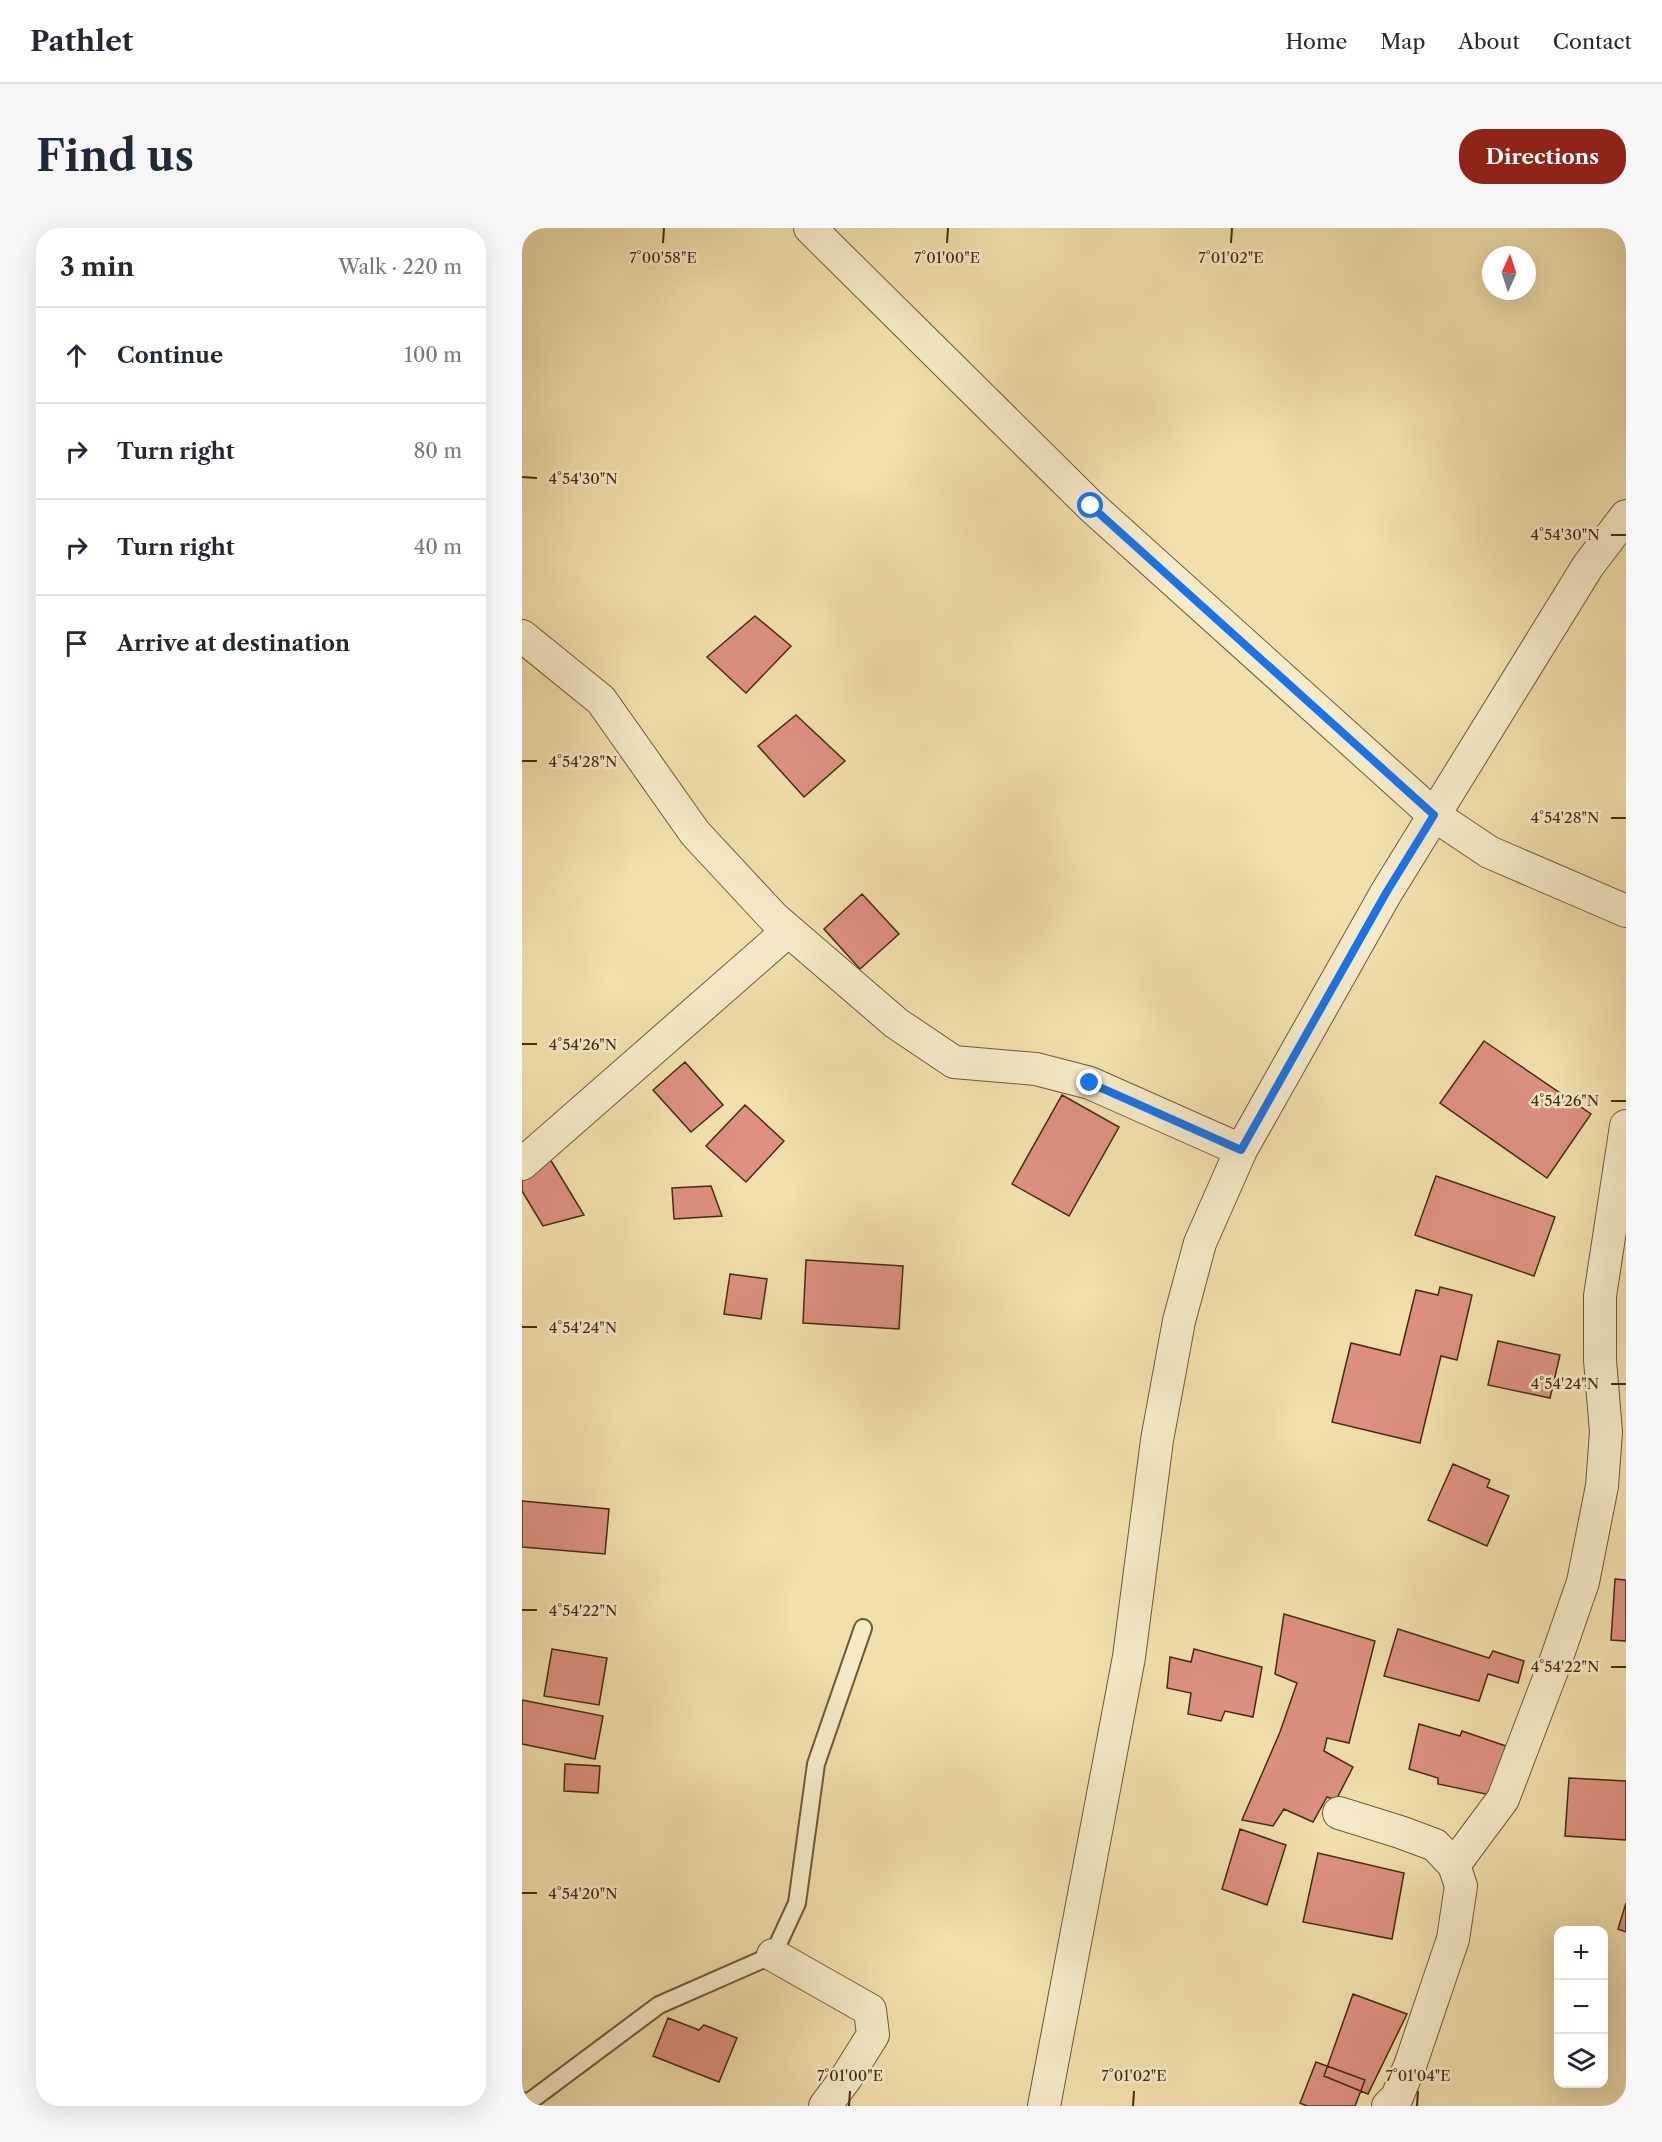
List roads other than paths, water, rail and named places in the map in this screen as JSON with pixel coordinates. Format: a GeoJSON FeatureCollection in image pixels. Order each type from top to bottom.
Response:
{"type":"FeatureCollection","features":[{"type":"Feature","properties":{"kind":"street"},"geometry":{"type":"LineString","coordinates":[[810,228],[1091,506],[1434,815],[1489,852],[1626,910]]}},
{"type":"Feature","properties":{"kind":"street"},"geometry":{"type":"LineString","coordinates":[[1044,2106],[1129,1657],[1157,1440],[1179,1321],[1200,1243],[1241,1150],[1386,893],[1588,566],[1626,516]]}},
{"type":"Feature","properties":{"kind":"street"},"geometry":{"type":"LineString","coordinates":[[522,636],[601,700],[695,833],[774,918],[896,1023],[954,1062],[1036,1069],[1090,1083],[1241,1150]]}},
{"type":"Feature","properties":{"kind":"street"},"geometry":{"type":"LineString","coordinates":[[522,1164],[788,931]]}},
{"type":"Feature","properties":{"kind":"street"},"geometry":{"type":"LineString","coordinates":[[1454,1865],[1503,1799],[1583,1582],[1602,1486],[1606,1432],[1600,1360],[1600,1296],[1626,1126]]}},
{"type":"Feature","properties":{"kind":"street"},"geometry":{"type":"LineString","coordinates":[[1339,1813],[1436,1845],[1454,1865],[1461,1886],[1453,1939],[1411,2063],[1397,2097],[1388,2106]]}},
{"type":"Feature","properties":{"kind":"street"},"geometry":{"type":"LineString","coordinates":[[773,1955],[870,2010],[873,2035],[825,2106]]}},
{"type":"Feature","properties":{"kind":"lane"},"geometry":{"type":"LineString","coordinates":[[522,2101],[529,2102],[659,2005],[773,1955],[797,1903],[816,1764],[863,1628]]}}]}
